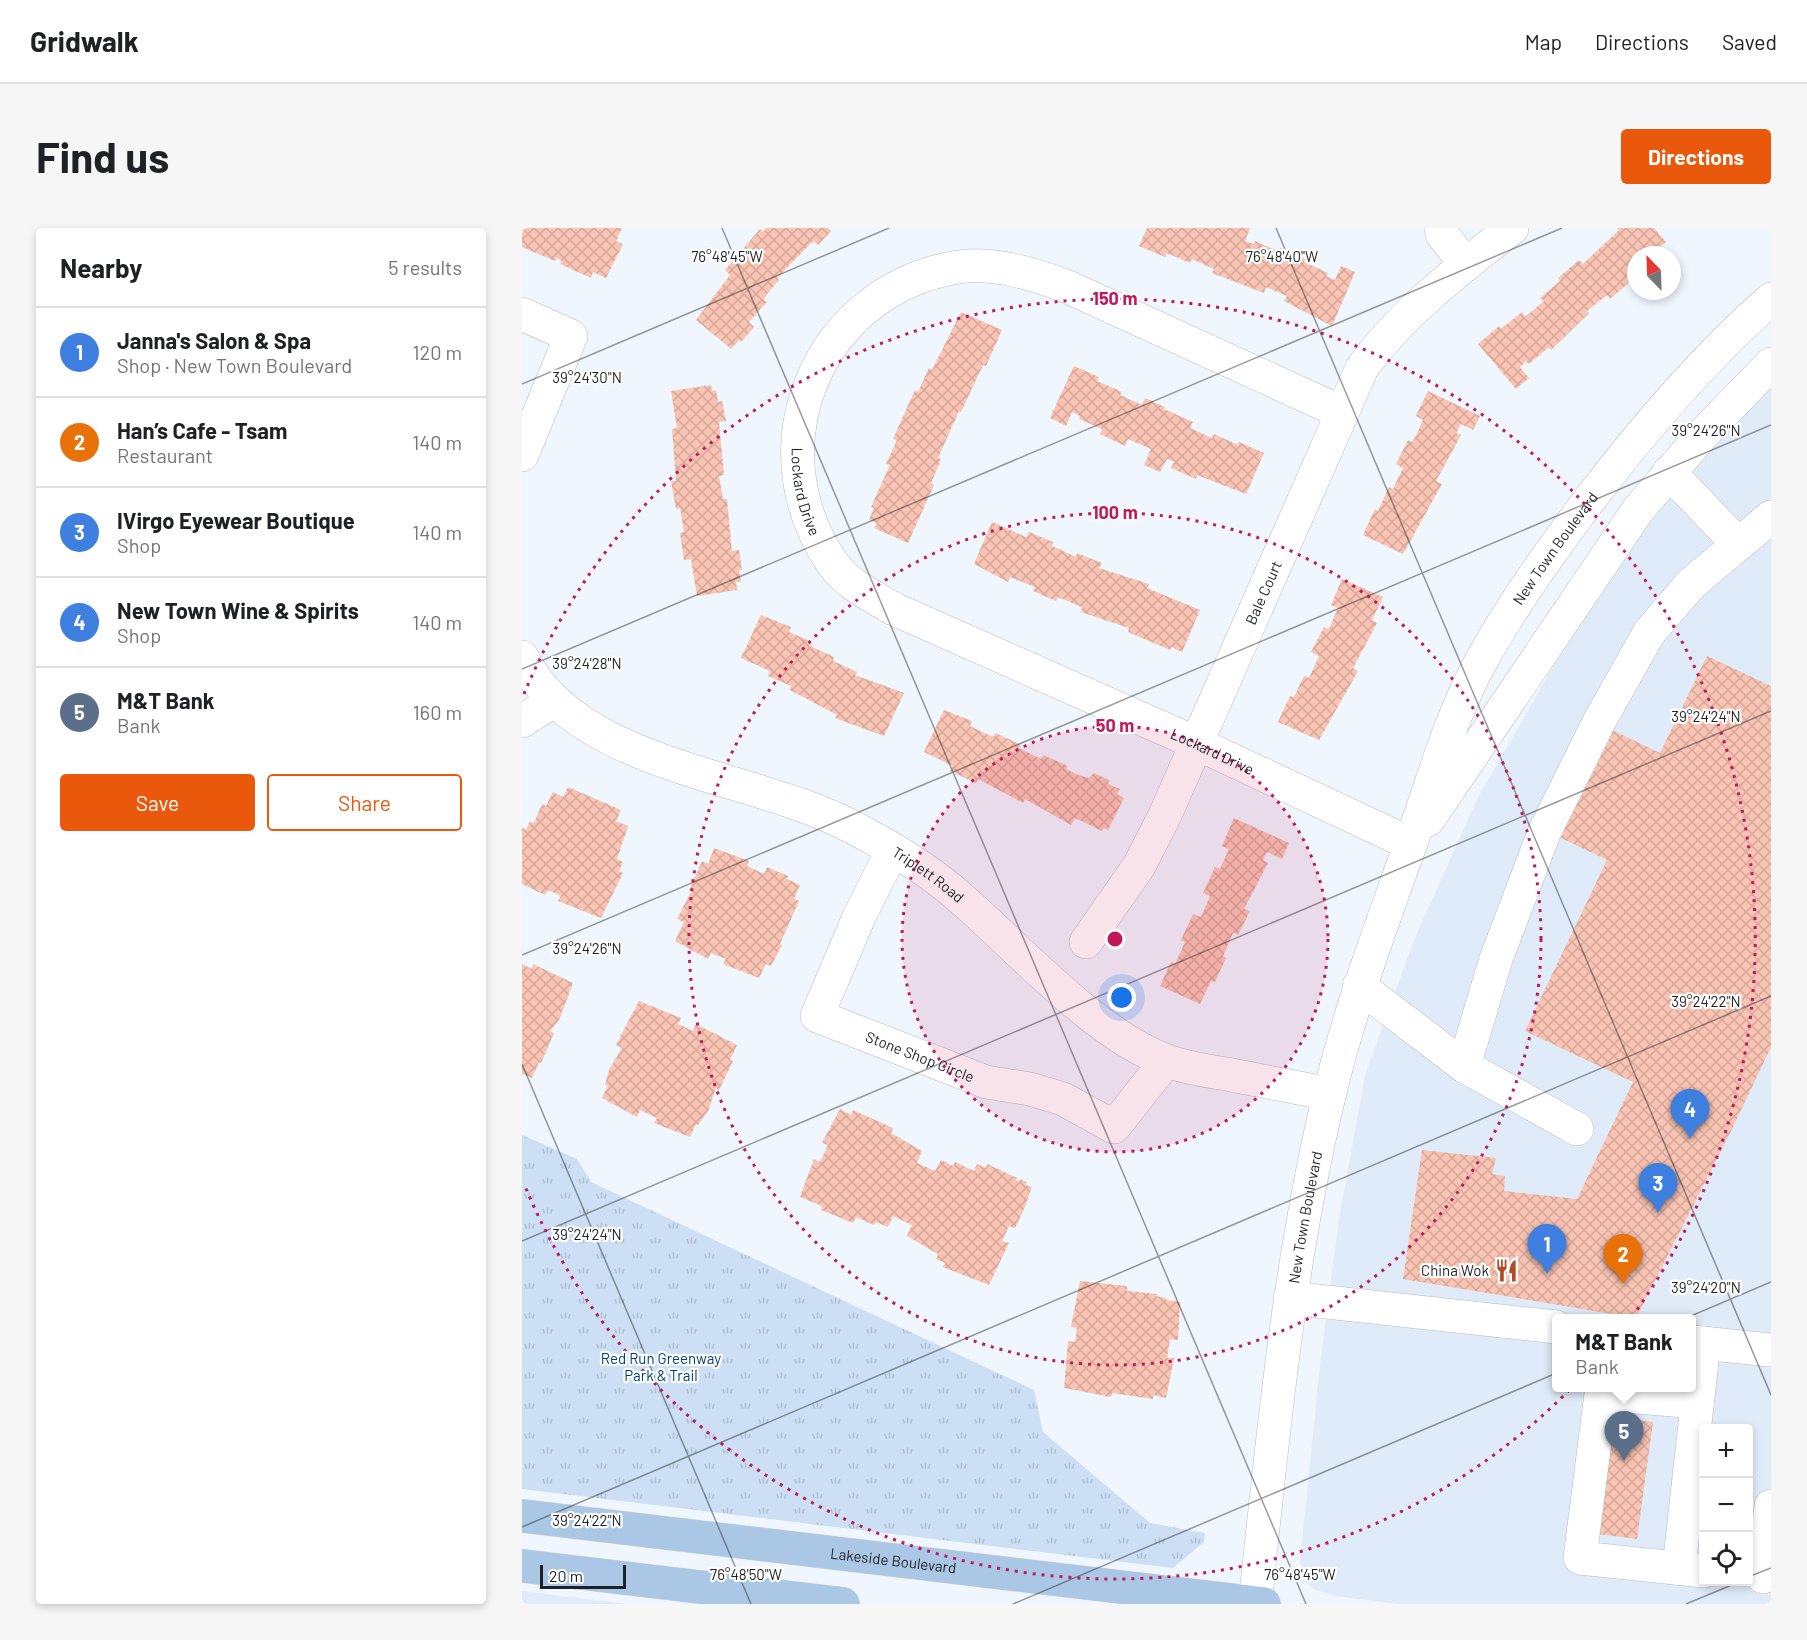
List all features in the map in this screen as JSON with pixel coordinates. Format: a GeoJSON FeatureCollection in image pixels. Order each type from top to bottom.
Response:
{"type":"FeatureCollection","features":[{"type":"Feature","properties":{"kind":"main road","name":"Lakeside Boulevard"},"geometry":{"type":"LineString","coordinates":[[522,1516],[1258,1604]]}},
{"type":"Feature","properties":{"kind":"main road"},"geometry":{"type":"LineString","coordinates":[[522,1566],[843,1604]]}},
{"type":"Feature","properties":{"kind":"street"},"geometry":{"type":"LineString","coordinates":[[1441,228],[1442,234],[1466,265]]}},
{"type":"Feature","properties":{"kind":"street","name":"Bale Court"},"geometry":{"type":"LineString","coordinates":[[1086,942],[1139,866],[1165,815],[1362,368],[1380,344],[1466,265],[1512,228]]}},
{"type":"Feature","properties":{"kind":"street","name":"Lockard Drive"},"geometry":{"type":"LineString","coordinates":[[1341,412],[1068,287],[1034,274],[996,267],[959,267],[922,276],[884,294],[850,321],[825,350],[808,388],[800,421],[798,449],[802,497],[818,537],[834,565],[860,589],[894,609],[1196,743],[1411,844]]}},
{"type":"Feature","properties":{"kind":"street","name":"New Town Boulevard"},"geometry":{"type":"LineString","coordinates":[[1258,1604],[1290,1298],[1329,1094],[1359,986],[1411,844],[1437,760],[1477,668],[1533,575],[1668,400],[1771,299]]}},
{"type":"Feature","properties":{"kind":"street"},"geometry":{"type":"LineString","coordinates":[[522,314],[571,336],[528,418],[522,455]]}},
{"type":"Feature","properties":{"kind":"street","name":"New Town Boulevard"},"geometry":{"type":"LineString","coordinates":[[1411,844],[1460,777],[1568,610],[1638,510],[1669,472],[1771,364]]}},
{"type":"Feature","properties":{"kind":"street"},"geometry":{"type":"LineString","coordinates":[[1669,472],[1738,544]]}},
{"type":"Feature","properties":{"kind":"street"},"geometry":{"type":"LineString","coordinates":[[1464,1066],[1496,959],[1544,833],[1600,720],[1648,633],[1691,584],[1771,517]]}},
{"type":"Feature","properties":{"kind":"street","name":"Triplett Road"},"geometry":{"type":"LineString","coordinates":[[522,657],[554,701],[592,727],[632,749],[806,808],[853,827],[927,871],[962,899],[1072,1000],[1118,1034],[1166,1061],[1329,1094]]}},
{"type":"Feature","properties":{"kind":"street"},"geometry":{"type":"LineString","coordinates":[[522,721],[554,701]]}},
{"type":"Feature","properties":{"kind":"street","name":"Stone Shop Circle"},"geometry":{"type":"LineString","coordinates":[[892,851],[859,916],[817,1016],[986,1082],[1030,1089],[1063,1099],[1114,1127],[1166,1061]]}},
{"type":"Feature","properties":{"kind":"street"},"geometry":{"type":"LineString","coordinates":[[1359,986],[1464,1066],[1577,1129]]}},
{"type":"Feature","properties":{"kind":"street"},"geometry":{"type":"LineString","coordinates":[[1290,1298],[1552,1326]]}},
{"type":"Feature","properties":{"kind":"street"},"geometry":{"type":"LineString","coordinates":[[1697,1402],[1601,1394],[1580,1558],[1691,1570],[1697,1402],[1698,1342],[1771,1350]]}},
{"type":"Feature","properties":{"kind":"street"},"geometry":{"type":"LineString","coordinates":[[1761,1577],[1771,1506]]}},
{"type":"Feature","properties":{"kind":"shaded area"},"geometry":{"type":"Polygon","coordinates":[[[1771,387],[1771,1604],[1398,1604],[1335,1596],[1316,1590],[1306,1583],[1300,1562],[1320,1365],[1339,1219],[1365,1075],[1414,940],[1478,797],[1561,653],[1638,537],[1727,431],[1771,387]]]}},
{"type":"Feature","properties":{"kind":"shaded area"},"geometry":{"type":"Polygon","coordinates":[[[522,1591],[627,1604],[522,1604],[522,1591]]]}},
{"type":"Feature","properties":{"kind":"green space","name":"Red Run Greenway Park & Trail"},"geometry":{"type":"Polygon","coordinates":[[[522,1135],[577,1159],[591,1182],[1034,1390],[1043,1432],[1150,1523],[1205,1533],[1204,1542],[1173,1568],[522,1489],[522,1135]]]}},
{"type":"Feature","properties":{"kind":"building"},"geometry":{"type":"Polygon","coordinates":[[[522,228],[622,228],[616,241],[623,244],[606,278],[593,272],[591,278],[560,264],[562,261],[556,258],[555,261],[522,247],[522,228]]]}},
{"type":"Feature","properties":{"kind":"building"},"geometry":{"type":"Polygon","coordinates":[[[766,228],[828,228],[831,231],[818,245],[813,241],[777,278],[779,280],[763,299],[767,302],[749,322],[754,327],[741,342],[739,340],[731,349],[696,320],[730,275],[725,270],[760,229],[763,232],[766,228]]]}},
{"type":"Feature","properties":{"kind":"building"},"geometry":{"type":"Polygon","coordinates":[[[1147,228],[1250,228],[1245,241],[1254,244],[1255,241],[1278,251],[1280,248],[1305,259],[1304,262],[1328,273],[1326,276],[1335,280],[1341,266],[1355,272],[1332,326],[1284,301],[1287,296],[1266,287],[1264,293],[1212,273],[1214,269],[1192,259],[1190,263],[1167,253],[1165,257],[1139,246],[1147,228]]]}},
{"type":"Feature","properties":{"kind":"building"},"geometry":{"type":"Polygon","coordinates":[[[1617,228],[1654,228],[1666,242],[1661,246],[1627,246],[1627,285],[1610,299],[1607,295],[1587,311],[1589,313],[1551,350],[1549,347],[1529,364],[1526,361],[1520,367],[1529,378],[1516,389],[1478,344],[1499,326],[1501,329],[1522,312],[1525,317],[1544,301],[1540,298],[1560,281],[1558,278],[1579,260],[1583,264],[1619,230],[1617,228]]]}},
{"type":"Feature","properties":{"kind":"building"},"geometry":{"type":"Polygon","coordinates":[[[961,312],[1002,330],[986,366],[983,365],[961,412],[959,411],[938,458],[941,459],[931,483],[934,485],[908,543],[874,528],[877,523],[869,520],[874,508],[871,507],[890,465],[886,464],[897,440],[893,439],[915,390],[918,392],[929,368],[932,370],[961,312]]]}},
{"type":"Feature","properties":{"kind":"building"},"geometry":{"type":"Polygon","coordinates":[[[1074,366],[1099,377],[1097,381],[1122,392],[1120,395],[1142,405],[1145,398],[1165,407],[1164,409],[1193,422],[1190,428],[1212,438],[1214,434],[1264,453],[1246,494],[1197,475],[1196,479],[1171,468],[1174,462],[1167,459],[1160,472],[1144,465],[1151,449],[1128,439],[1125,446],[1100,434],[1102,429],[1079,419],[1080,416],[1072,412],[1066,426],[1050,418],[1074,366]]]}},
{"type":"Feature","properties":{"kind":"building"},"geometry":{"type":"Polygon","coordinates":[[[711,385],[712,391],[716,390],[718,402],[722,401],[726,421],[719,422],[724,475],[719,476],[723,499],[727,499],[732,551],[739,550],[742,570],[739,570],[741,582],[736,582],[737,590],[697,596],[691,559],[684,560],[680,533],[684,532],[680,508],[676,509],[671,481],[676,481],[672,429],[677,428],[671,391],[711,385]]]}},
{"type":"Feature","properties":{"kind":"building"},"geometry":{"type":"Polygon","coordinates":[[[1428,391],[1480,416],[1473,430],[1461,424],[1456,433],[1461,435],[1436,481],[1442,484],[1403,554],[1363,535],[1375,509],[1378,511],[1389,487],[1393,489],[1403,468],[1396,464],[1408,440],[1413,442],[1423,420],[1416,416],[1428,391]]]}},
{"type":"Feature","properties":{"kind":"building"},"geometry":{"type":"Polygon","coordinates":[[[992,522],[1026,537],[1029,532],[1053,542],[1052,546],[1076,557],[1077,553],[1102,563],[1099,568],[1149,584],[1147,588],[1200,610],[1182,652],[1171,647],[1170,650],[1128,632],[1129,628],[1081,612],[1082,607],[1058,597],[1056,601],[1033,591],[1035,587],[1010,577],[1008,582],[974,564],[992,522]]]}},
{"type":"Feature","properties":{"kind":"building"},"geometry":{"type":"Polygon","coordinates":[[[1342,579],[1383,597],[1372,620],[1377,623],[1353,668],[1358,671],[1319,740],[1278,722],[1290,696],[1294,697],[1304,676],[1309,678],[1319,656],[1311,652],[1324,627],[1329,629],[1338,608],[1331,605],[1342,579]]]}},
{"type":"Feature","properties":{"kind":"building"},"geometry":{"type":"Polygon","coordinates":[[[761,615],[791,627],[789,632],[812,642],[810,646],[834,657],[833,661],[857,672],[855,675],[904,693],[884,736],[835,718],[837,715],[790,690],[791,686],[768,676],[770,671],[741,658],[761,615]]]}},
{"type":"Feature","properties":{"kind":"building"},"geometry":{"type":"Polygon","coordinates":[[[1707,656],[1771,686],[1771,1047],[1732,1129],[1638,1314],[1612,1314],[1403,1279],[1422,1150],[1496,1158],[1492,1174],[1505,1176],[1504,1191],[1577,1199],[1633,1082],[1525,1031],[1607,860],[1559,837],[1610,729],[1660,753],[1707,656]]]}},
{"type":"Feature","properties":{"kind":"building"},"geometry":{"type":"Polygon","coordinates":[[[944,710],[972,721],[970,726],[993,737],[996,733],[1021,745],[1019,748],[1041,759],[1043,755],[1068,766],[1066,769],[1078,775],[1089,778],[1094,773],[1109,780],[1108,784],[1120,789],[1117,794],[1124,798],[1108,830],[1104,828],[1102,831],[1075,818],[1071,825],[1025,799],[1023,803],[978,779],[976,783],[950,771],[953,766],[924,752],[944,710]]]}},
{"type":"Feature","properties":{"kind":"building"},"geometry":{"type":"Polygon","coordinates":[[[568,787],[621,810],[616,821],[628,826],[617,859],[623,862],[619,871],[623,873],[601,918],[558,901],[561,896],[548,890],[545,895],[522,884],[522,828],[526,830],[530,821],[534,823],[542,804],[546,806],[553,792],[563,797],[568,787]]]}},
{"type":"Feature","properties":{"kind":"building"},"geometry":{"type":"Polygon","coordinates":[[[1234,818],[1289,843],[1282,859],[1267,852],[1263,860],[1268,863],[1244,909],[1250,911],[1238,935],[1233,933],[1223,956],[1226,958],[1215,982],[1211,981],[1200,1004],[1160,986],[1171,962],[1175,964],[1185,942],[1181,940],[1193,914],[1201,917],[1210,896],[1203,893],[1215,867],[1220,869],[1229,849],[1222,846],[1234,818]]]}},
{"type":"Feature","properties":{"kind":"building"},"geometry":{"type":"Polygon","coordinates":[[[714,848],[749,861],[747,866],[764,874],[767,867],[788,876],[787,879],[800,885],[794,899],[799,901],[780,944],[782,945],[771,966],[766,964],[759,978],[723,964],[726,959],[711,953],[708,959],[675,941],[684,922],[677,919],[692,890],[690,889],[702,861],[708,864],[714,848]]]}},
{"type":"Feature","properties":{"kind":"building"},"geometry":{"type":"Polygon","coordinates":[[[522,964],[532,969],[533,964],[573,983],[559,1020],[550,1031],[554,1033],[532,1078],[522,1074],[522,964]]]}},
{"type":"Feature","properties":{"kind":"building"},"geometry":{"type":"Polygon","coordinates":[[[639,1001],[681,1018],[678,1024],[693,1031],[696,1024],[737,1045],[730,1060],[733,1061],[719,1090],[716,1088],[708,1111],[698,1125],[696,1124],[690,1137],[654,1123],[657,1118],[640,1110],[637,1117],[602,1098],[608,1086],[605,1085],[609,1070],[622,1048],[616,1045],[639,1001]]]}},
{"type":"Feature","properties":{"kind":"building"},"geometry":{"type":"Polygon","coordinates":[[[840,1109],[851,1115],[853,1110],[893,1128],[891,1133],[922,1151],[917,1163],[935,1171],[941,1160],[953,1166],[955,1162],[974,1171],[977,1164],[986,1168],[987,1164],[1017,1178],[1019,1182],[1020,1179],[1027,1182],[1026,1185],[1032,1187],[1015,1228],[1009,1226],[1002,1241],[1009,1243],[989,1285],[943,1267],[945,1263],[936,1259],[938,1254],[907,1236],[912,1225],[893,1216],[888,1227],[876,1222],[874,1225],[856,1217],[853,1223],[821,1210],[822,1206],[800,1197],[814,1159],[820,1162],[828,1145],[822,1143],[840,1109]]]}},
{"type":"Feature","properties":{"kind":"building"},"geometry":{"type":"Polygon","coordinates":[[[1080,1281],[1127,1286],[1127,1291],[1157,1294],[1156,1296],[1166,1298],[1166,1300],[1180,1302],[1178,1340],[1170,1339],[1167,1358],[1174,1358],[1166,1398],[1153,1395],[1153,1399],[1112,1393],[1111,1397],[1064,1388],[1068,1341],[1075,1342],[1077,1328],[1071,1327],[1080,1281]]]}},
{"type":"Feature","properties":{"kind":"building"},"geometry":{"type":"Polygon","coordinates":[[[1606,1416],[1653,1422],[1637,1539],[1590,1533],[1606,1416]]]}},
{"type":"Feature","properties":{"kind":"place","name":"New Town Wine & Spirits"},"geometry":{"type":"Point","coordinates":[1690,1139]}},
{"type":"Feature","properties":{"kind":"place","name":"IVirgo Eyewear Boutique"},"geometry":{"type":"Point","coordinates":[1658,1213]}},
{"type":"Feature","properties":{"kind":"place","name":"China Wok"},"geometry":{"type":"Point","coordinates":[1507,1270]}},
{"type":"Feature","properties":{"kind":"place","name":"Janna's Salon & Spa"},"geometry":{"type":"Point","coordinates":[1547,1274]}},
{"type":"Feature","properties":{"kind":"place","name":"Han’s Cafe - Tsam"},"geometry":{"type":"Point","coordinates":[1623,1284]}},
{"type":"Feature","properties":{"kind":"place","name":"M&T Bank"},"geometry":{"type":"Point","coordinates":[1624,1461]}}]}
